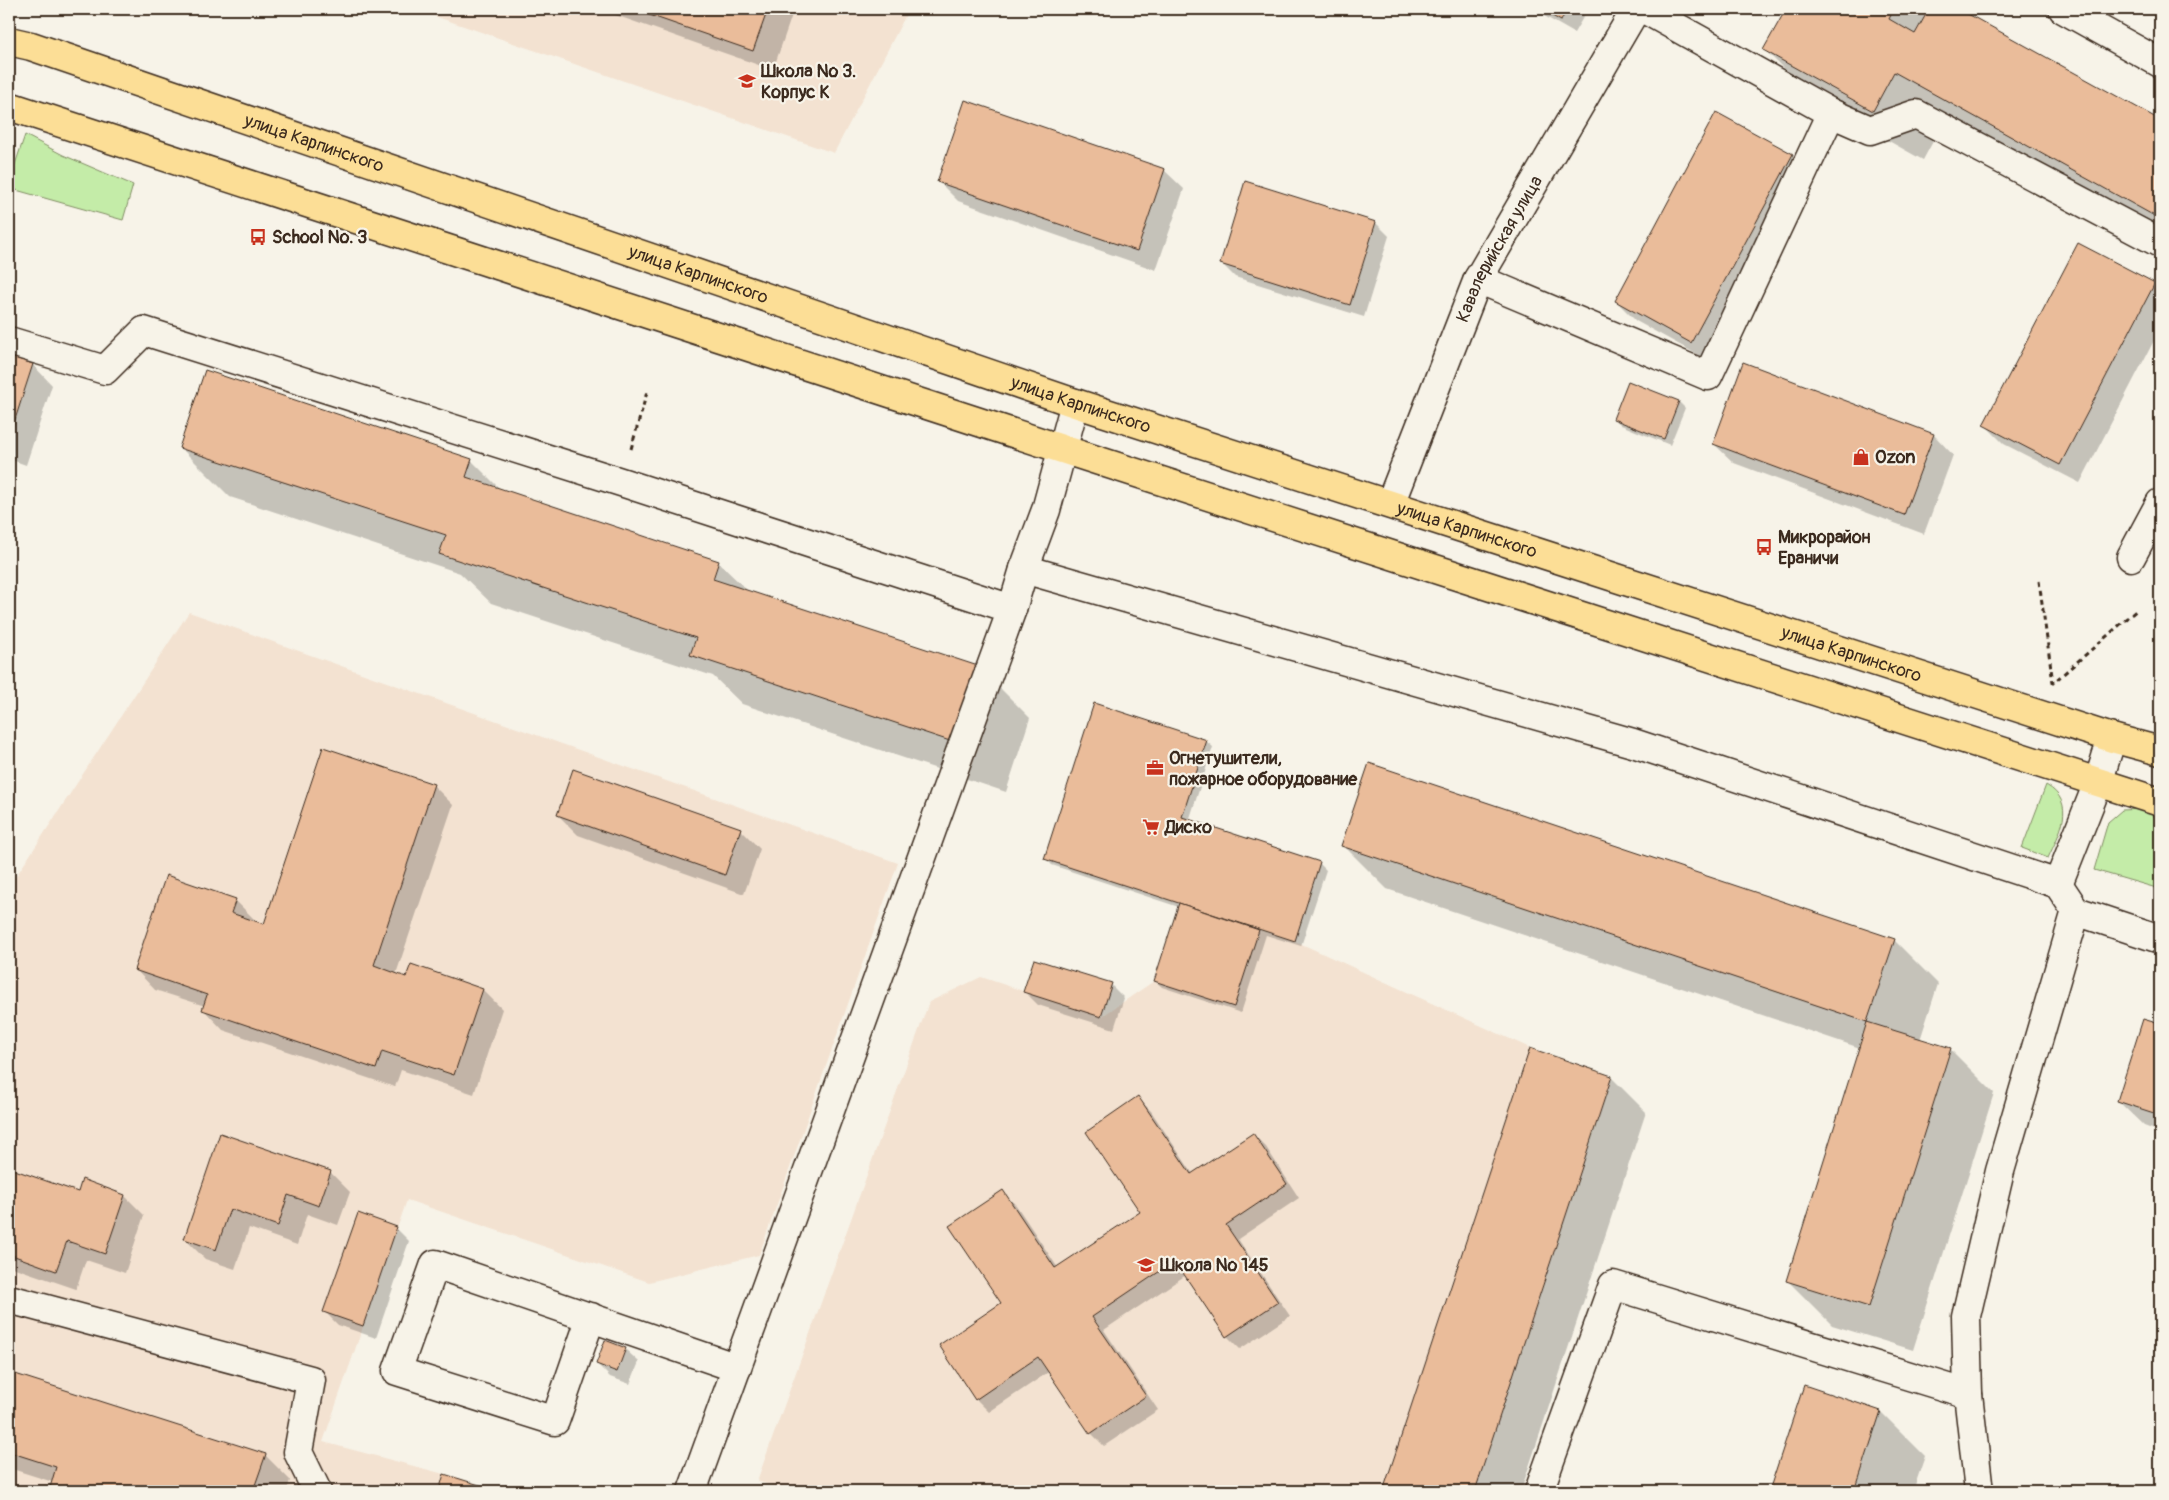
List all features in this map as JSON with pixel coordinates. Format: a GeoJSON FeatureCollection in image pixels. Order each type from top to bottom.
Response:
{"type":"FeatureCollection","features":[{"type":"Feature","properties":{"kind":"main road","name":"улица Карпинского"},"geometry":{"type":"LineString","coordinates":[[9,41],[50,52],[1075,403],[2112,738],[2160,751]]}},
{"type":"Feature","properties":{"kind":"main road"},"geometry":{"type":"LineString","coordinates":[[9,106],[1062,450],[2013,754],[2098,784],[2160,802]]}},
{"type":"Feature","properties":{"kind":"street","name":"Кавалерийская улица"},"geometry":{"type":"LineString","coordinates":[[1390,504],[1478,279],[1636,9]]}},
{"type":"Feature","properties":{"kind":"street"},"geometry":{"type":"LineString","coordinates":[[1644,9],[1831,113],[1870,130],[1916,114],[2160,243]]}},
{"type":"Feature","properties":{"kind":"street"},"geometry":{"type":"LineString","coordinates":[[2063,9],[2160,63]]}},
{"type":"Feature","properties":{"kind":"street"},"geometry":{"type":"LineString","coordinates":[[1478,279],[1708,376],[1831,113]]}},
{"type":"Feature","properties":{"kind":"street"},"geometry":{"type":"LineString","coordinates":[[9,340],[105,370],[144,331],[621,482],[1012,610]]}},
{"type":"Feature","properties":{"kind":"street"},"geometry":{"type":"LineString","coordinates":[[692,1491],[1012,610],[1024,570],[1046,510],[1075,403]]}},
{"type":"Feature","properties":{"kind":"street"},"geometry":{"type":"LineString","coordinates":[[2131,557],[2160,503]]}},
{"type":"Feature","properties":{"kind":"street"},"geometry":{"type":"LineString","coordinates":[[1024,570],[1633,743],[2058,884],[2076,911],[2160,939]]}},
{"type":"Feature","properties":{"kind":"street"},"geometry":{"type":"LineString","coordinates":[[2058,884],[2098,784],[2112,738]]}},
{"type":"Feature","properties":{"kind":"street"},"geometry":{"type":"LineString","coordinates":[[1979,1491],[1968,1394],[1966,1316],[2000,1171],[2076,911]]}},
{"type":"Feature","properties":{"kind":"street"},"geometry":{"type":"LineString","coordinates":[[591,1317],[555,1421],[397,1371],[435,1264],[591,1317],[736,1368]]}},
{"type":"Feature","properties":{"kind":"street"},"geometry":{"type":"LineString","coordinates":[[1539,1491],[1613,1285],[1968,1394]]}},
{"type":"Feature","properties":{"kind":"street"},"geometry":{"type":"LineString","coordinates":[[9,1299],[311,1380],[298,1452],[317,1491]]}},
{"type":"Feature","properties":{"kind":"path"},"geometry":{"type":"LineString","coordinates":[[621,482],[647,392]]}},
{"type":"Feature","properties":{"kind":"path"},"geometry":{"type":"LineString","coordinates":[[2039,581],[2053,683],[2138,609]]}},
{"type":"Feature","properties":{"kind":"shaded area","name":"Школа № 3. Корпус К"},"geometry":{"type":"Polygon","coordinates":[[[414,9],[909,9],[834,153],[414,9]]]}},
{"type":"Feature","properties":{"kind":"shaded area"},"geometry":{"type":"Polygon","coordinates":[[[189,612],[898,863],[759,1255],[649,1282],[407,1200],[323,1442],[444,1474],[499,1491],[9,1491],[9,887],[189,612]]]}},
{"type":"Feature","properties":{"kind":"shaded area","name":"Школа № 145"},"geometry":{"type":"Polygon","coordinates":[[[1259,930],[1295,941],[1530,1048],[1383,1491],[788,1491],[757,1481],[929,1002],[981,977],[1101,1017],[1154,981],[1234,1007],[1259,930]]]}},
{"type":"Feature","properties":{"kind":"green space"},"geometry":{"type":"Polygon","coordinates":[[[25,135],[63,155],[133,185],[123,220],[16,190],[9,182],[25,135]]]}},
{"type":"Feature","properties":{"kind":"green space"},"geometry":{"type":"Polygon","coordinates":[[[2046,785],[2056,792],[2064,810],[2061,829],[2048,858],[2022,848],[2046,785]]]}},
{"type":"Feature","properties":{"kind":"green space"},"geometry":{"type":"Polygon","coordinates":[[[2142,809],[2160,814],[2160,889],[2094,870],[2108,822],[2122,810],[2142,809]]]}},
{"type":"Feature","properties":{"kind":"building"},"geometry":{"type":"Polygon","coordinates":[[[632,9],[768,9],[753,51],[632,9]]]}},
{"type":"Feature","properties":{"kind":"building"},"geometry":{"type":"Polygon","coordinates":[[[1540,9],[1567,9],[1561,21],[1540,9]]]}},
{"type":"Feature","properties":{"kind":"building"},"geometry":{"type":"Polygon","coordinates":[[[1786,9],[1894,9],[1889,19],[1915,34],[1929,9],[1959,9],[2160,120],[2160,219],[1894,72],[1873,111],[1763,50],[1786,9]]]}},
{"type":"Feature","properties":{"kind":"building"},"geometry":{"type":"Polygon","coordinates":[[[965,100],[1165,169],[1137,251],[937,182],[965,100]]]}},
{"type":"Feature","properties":{"kind":"building"},"geometry":{"type":"Polygon","coordinates":[[[1716,112],[1793,154],[1691,343],[1615,301],[1716,112]]]}},
{"type":"Feature","properties":{"kind":"building"},"geometry":{"type":"Polygon","coordinates":[[[1245,181],[1376,222],[1350,305],[1220,264],[1245,181]]]}},
{"type":"Feature","properties":{"kind":"building"},"geometry":{"type":"Polygon","coordinates":[[[2078,243],[2155,283],[2060,465],[1983,425],[2078,243]]]}},
{"type":"Feature","properties":{"kind":"building"},"geometry":{"type":"Polygon","coordinates":[[[9,356],[33,364],[9,438],[9,356]]]}},
{"type":"Feature","properties":{"kind":"building"},"geometry":{"type":"Polygon","coordinates":[[[1743,362],[1934,434],[1904,515],[1713,444],[1743,362]]]}},
{"type":"Feature","properties":{"kind":"building"},"geometry":{"type":"Polygon","coordinates":[[[205,370],[472,459],[466,477],[719,561],[713,579],[981,667],[956,743],[690,655],[696,638],[439,554],[446,535],[179,448],[205,370]]]}},
{"type":"Feature","properties":{"kind":"building"},"geometry":{"type":"Polygon","coordinates":[[[1628,381],[1679,401],[1664,439],[1613,419],[1628,381]]]}},
{"type":"Feature","properties":{"kind":"building"},"geometry":{"type":"Polygon","coordinates":[[[1094,703],[1207,740],[1182,817],[1320,862],[1295,941],[1044,859],[1094,703]]]}},
{"type":"Feature","properties":{"kind":"building"},"geometry":{"type":"Polygon","coordinates":[[[323,747],[434,784],[374,965],[406,977],[411,964],[483,989],[454,1075],[382,1051],[376,1069],[202,1010],[207,995],[134,970],[166,875],[236,899],[231,913],[264,924],[323,747]]]}},
{"type":"Feature","properties":{"kind":"building"},"geometry":{"type":"Polygon","coordinates":[[[1369,763],[1895,939],[1867,1022],[1341,846],[1369,763]]]}},
{"type":"Feature","properties":{"kind":"building"},"geometry":{"type":"Polygon","coordinates":[[[573,769],[741,828],[725,875],[557,815],[573,769]]]}},
{"type":"Feature","properties":{"kind":"building"},"geometry":{"type":"Polygon","coordinates":[[[1179,903],[1259,930],[1234,1007],[1154,981],[1179,903]]]}},
{"type":"Feature","properties":{"kind":"building"},"geometry":{"type":"Polygon","coordinates":[[[1034,959],[1112,983],[1101,1017],[1023,992],[1034,959]]]}},
{"type":"Feature","properties":{"kind":"building"},"geometry":{"type":"Polygon","coordinates":[[[2143,1019],[2160,1024],[2160,1115],[2117,1101],[2143,1019]]]}},
{"type":"Feature","properties":{"kind":"building"},"geometry":{"type":"Polygon","coordinates":[[[1867,1022],[1951,1048],[1869,1307],[1786,1281],[1867,1022]]]}},
{"type":"Feature","properties":{"kind":"building"},"geometry":{"type":"Polygon","coordinates":[[[1530,1048],[1612,1076],[1475,1491],[1383,1491],[1530,1048]]]}},
{"type":"Feature","properties":{"kind":"building"},"geometry":{"type":"Polygon","coordinates":[[[1138,1096],[1191,1174],[1253,1133],[1287,1184],[1226,1225],[1278,1302],[1226,1337],[1175,1261],[1092,1317],[1146,1396],[1090,1434],[1038,1357],[975,1400],[939,1345],[1001,1303],[949,1226],[1003,1190],[1055,1268],[1140,1212],[1086,1132],[1138,1096]]]}},
{"type":"Feature","properties":{"kind":"building"},"geometry":{"type":"Polygon","coordinates":[[[220,1133],[331,1171],[319,1206],[288,1195],[278,1226],[230,1209],[216,1250],[184,1239],[220,1133]]]}},
{"type":"Feature","properties":{"kind":"building"},"geometry":{"type":"Polygon","coordinates":[[[9,1168],[78,1192],[82,1179],[125,1195],[105,1254],[67,1241],[56,1271],[9,1254],[9,1168]]]}},
{"type":"Feature","properties":{"kind":"building"},"geometry":{"type":"Polygon","coordinates":[[[358,1213],[397,1227],[363,1326],[323,1312],[358,1213]]]}},
{"type":"Feature","properties":{"kind":"building"},"geometry":{"type":"Polygon","coordinates":[[[605,1340],[626,1348],[617,1372],[596,1364],[605,1340]]]}},
{"type":"Feature","properties":{"kind":"building"},"geometry":{"type":"Polygon","coordinates":[[[9,1372],[266,1454],[253,1491],[49,1491],[56,1467],[9,1452],[9,1372]]]}},
{"type":"Feature","properties":{"kind":"building"},"geometry":{"type":"Polygon","coordinates":[[[1804,1385],[1881,1411],[1855,1491],[1769,1491],[1804,1385]]]}},
{"type":"Feature","properties":{"kind":"building"},"geometry":{"type":"Polygon","coordinates":[[[444,1474],[499,1491],[439,1491],[444,1474]]]}},
{"type":"Feature","properties":{"kind":"place","name":"Школа № 3. Корпус К"},"geometry":{"type":"Point","coordinates":[747,81]}},
{"type":"Feature","properties":{"kind":"place","name":"School No. 3"},"geometry":{"type":"Point","coordinates":[258,237]}},
{"type":"Feature","properties":{"kind":"place","name":"Ozon"},"geometry":{"type":"Point","coordinates":[1861,457]}},
{"type":"Feature","properties":{"kind":"place","name":"Микрорайон Ераничи"},"geometry":{"type":"Point","coordinates":[1764,547]}},
{"type":"Feature","properties":{"kind":"place","name":"Огнетушители, пожарное оборудование"},"geometry":{"type":"Point","coordinates":[1155,768]}},
{"type":"Feature","properties":{"kind":"place","name":"Диско"},"geometry":{"type":"Point","coordinates":[1151,827]}},
{"type":"Feature","properties":{"kind":"place","name":"Школа № 145"},"geometry":{"type":"Point","coordinates":[1146,1265]}}]}
